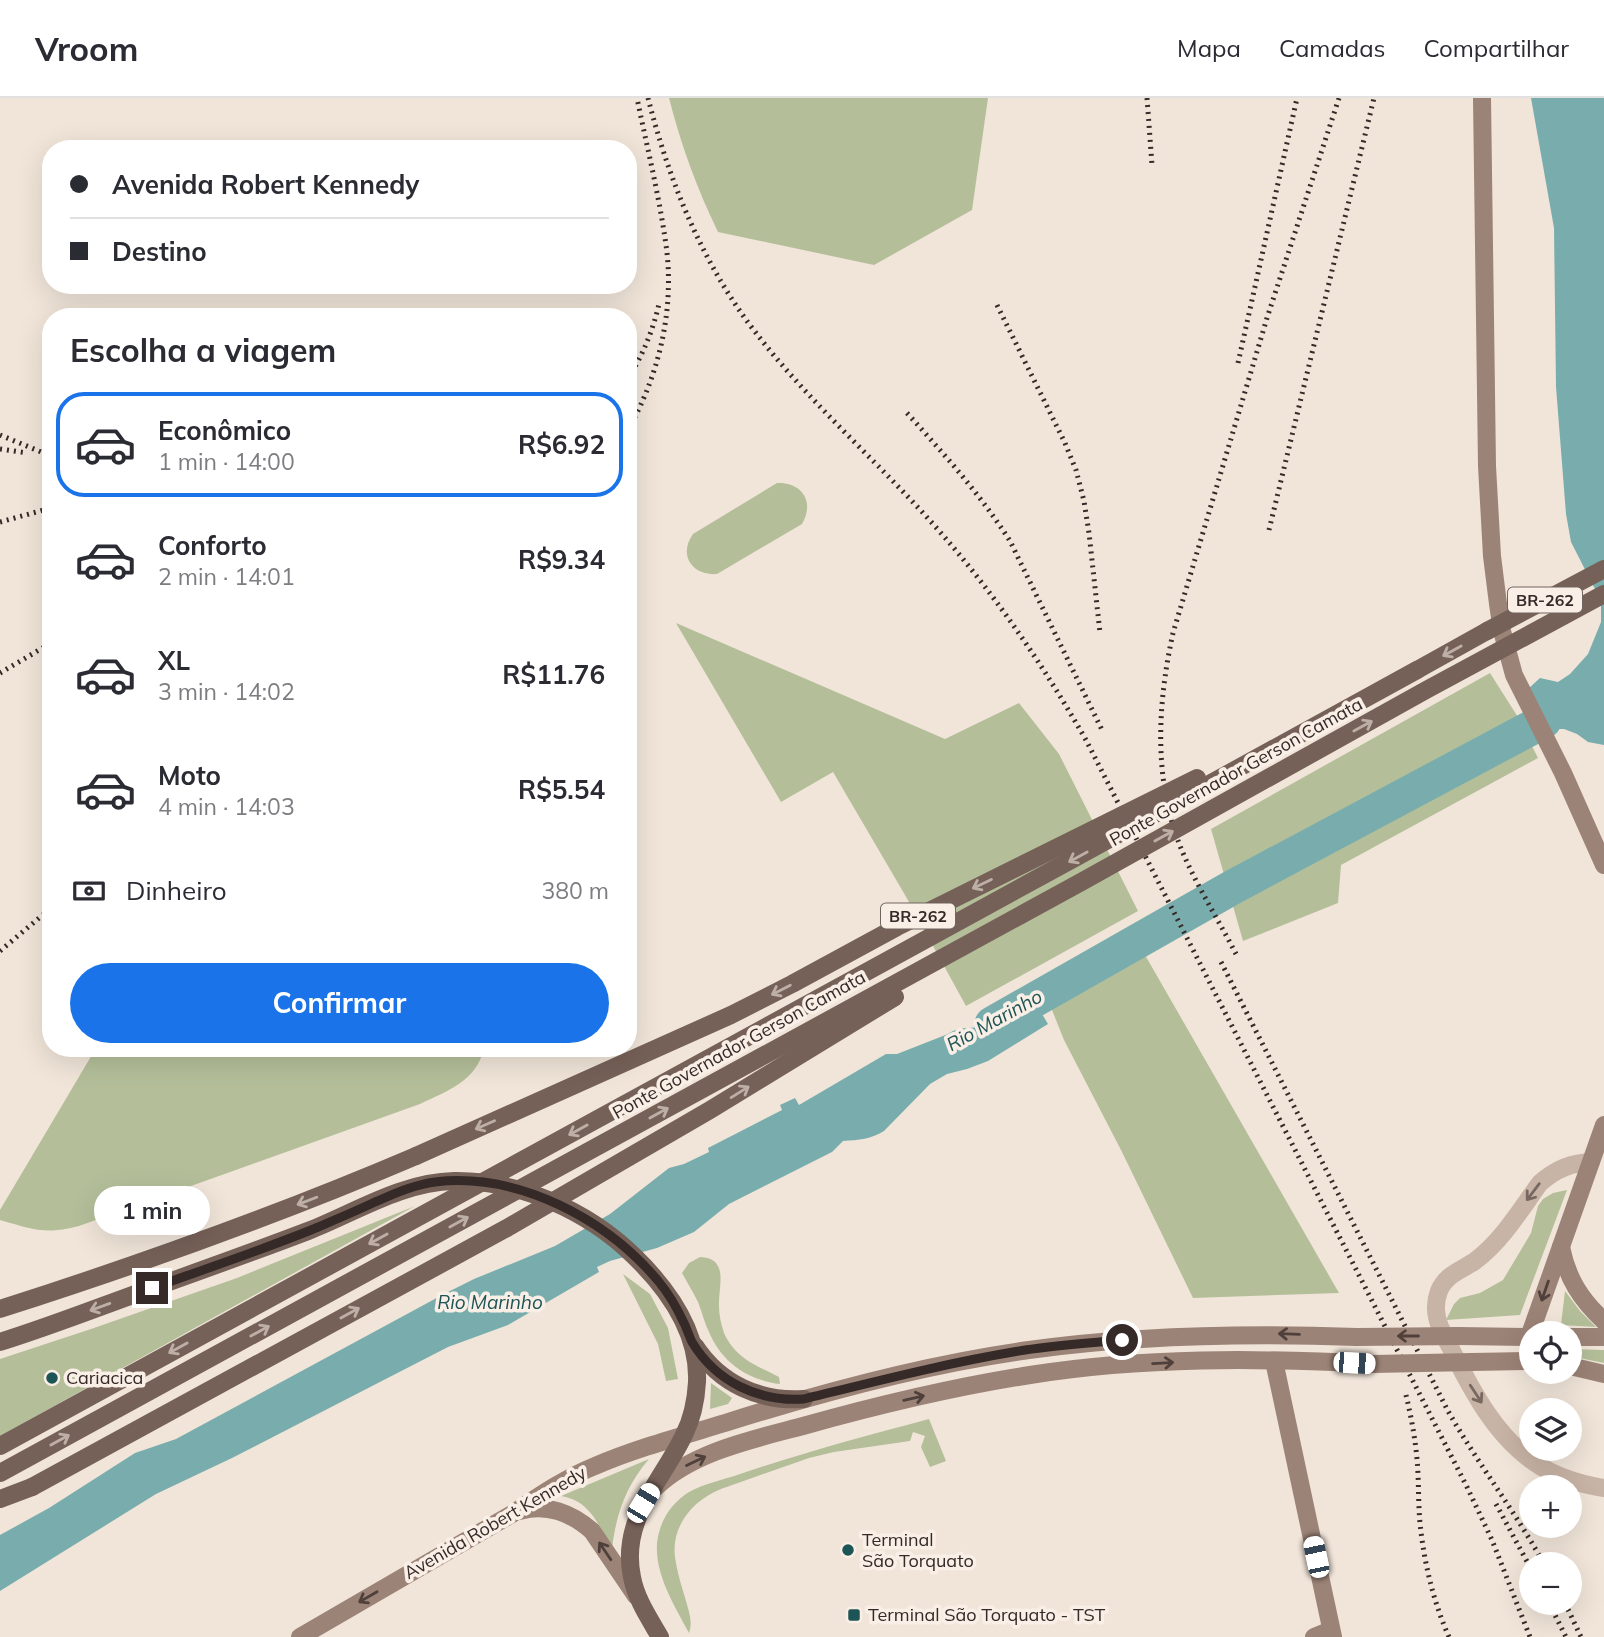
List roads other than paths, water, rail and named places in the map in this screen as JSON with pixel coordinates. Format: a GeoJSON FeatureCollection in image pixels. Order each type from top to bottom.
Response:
{"type":"FeatureCollection","features":[{"type":"Feature","properties":{"kind":"main road"},"geometry":{"type":"LineString","coordinates":[[1482,98],[1487,466],[1492,556],[1502,631],[1514,675],[1604,864]]}},
{"type":"Feature","properties":{"kind":"main road","name":"Ponte Governador Gerson Camata"},"geometry":{"type":"LineString","coordinates":[[0,1446],[1604,569]]}},
{"type":"Feature","properties":{"kind":"main road","name":"Ponte Governador Gerson Camata"},"geometry":{"type":"LineString","coordinates":[[0,1473],[1604,594]]}},
{"type":"Feature","properties":{"kind":"main road","name":"BR-262"},"geometry":{"type":"LineString","coordinates":[[0,1309],[240,1227],[333,1191],[732,1015],[897,927],[1417,670]]}},
{"type":"Feature","properties":{"kind":"main road"},"geometry":{"type":"LineString","coordinates":[[0,1499],[32,1487],[507,1228],[710,1110],[1083,881]]}},
{"type":"Feature","properties":{"kind":"main road"},"geometry":{"type":"LineString","coordinates":[[1535,1321],[1604,1125]]}},
{"type":"Feature","properties":{"kind":"main road"},"geometry":{"type":"LineString","coordinates":[[0,1342],[255,1251],[415,1186],[434,1182],[467,1181],[507,1187],[559,1205],[605,1231],[660,1284],[673,1301],[691,1340],[696,1360],[697,1380],[693,1410],[684,1436],[643,1503],[632,1532],[629,1555],[637,1594],[660,1637]]}},
{"type":"Feature","properties":{"kind":"main road"},"geometry":{"type":"LineString","coordinates":[[1561,1246],[1574,1287],[1592,1311],[1604,1321]]}},
{"type":"Feature","properties":{"kind":"main road","name":"Avenida Robert Kennedy"},"geometry":{"type":"LineString","coordinates":[[300,1637],[512,1514],[565,1480],[594,1466],[624,1454],[804,1399],[968,1361],[1084,1343],[1183,1336],[1279,1334],[1519,1337]]}},
{"type":"Feature","properties":{"kind":"main road"},"geometry":{"type":"LineString","coordinates":[[1582,1337],[1604,1337]]}},
{"type":"Feature","properties":{"kind":"main road"},"geometry":{"type":"LineString","coordinates":[[691,1340],[712,1367],[739,1387],[771,1398],[788,1401],[804,1399]]}},
{"type":"Feature","properties":{"kind":"main road"},"geometry":{"type":"LineString","coordinates":[[1274,1361],[1332,1633],[1314,1637]]}},
{"type":"Feature","properties":{"kind":"main road"},"geometry":{"type":"LineString","coordinates":[[643,1503],[663,1480],[675,1471],[707,1456],[771,1435],[915,1397],[1031,1375],[1087,1368],[1184,1362],[1373,1364],[1519,1361]]}},
{"type":"Feature","properties":{"kind":"main road"},"geometry":{"type":"LineString","coordinates":[[1582,1369],[1604,1374]]}},
{"type":"Feature","properties":{"kind":"main road"},"geometry":{"type":"LineString","coordinates":[[512,1514],[525,1510],[551,1509],[564,1512],[584,1523],[644,1608]]}},
{"type":"Feature","properties":{"kind":"street"},"geometry":{"type":"LineString","coordinates":[[1591,1162],[1565,1166],[1540,1183],[1486,1252],[1447,1279],[1441,1287],[1436,1305],[1439,1324],[1468,1383],[1510,1440],[1523,1454],[1548,1471],[1604,1488]]}},
{"type":"Feature","properties":{"kind":"water"},"geometry":{"type":"Polygon","coordinates":[[[1531,98],[1604,98],[1604,745],[1588,742],[1564,729],[1548,729],[1528,689],[1540,678],[1558,682],[1570,674],[1588,654],[1601,622],[1601,606],[1597,593],[1571,542],[1566,514],[1556,387],[1554,228],[1531,98]]]}},
{"type":"Feature","properties":{"kind":"water"},"geometry":{"type":"Polygon","coordinates":[[[1032,997],[1048,1024],[988,1061],[947,1074],[930,1084],[884,1131],[865,1139],[843,1141],[832,1152],[729,1204],[694,1232],[657,1248],[597,1267],[599,1272],[508,1325],[448,1347],[156,1494],[0,1591],[0,1535],[49,1508],[135,1453],[176,1439],[474,1279],[555,1246],[610,1214],[669,1168],[709,1152],[708,1148],[782,1110],[780,1105],[795,1098],[799,1105],[886,1054],[897,1054],[957,1030],[988,1024],[1032,997]]]}},
{"type":"Feature","properties":{"kind":"waterway","name":"Rio Marinho"},"geometry":{"type":"LineString","coordinates":[[992,1024],[1233,887],[1544,721]]}},
{"type":"Feature","properties":{"kind":"railway"},"geometry":{"type":"LineString","coordinates":[[637,98],[663,226],[668,293],[662,341],[637,413]]}},
{"type":"Feature","properties":{"kind":"railway"},"geometry":{"type":"LineString","coordinates":[[648,98],[677,191],[704,251],[737,307],[798,383],[911,500],[976,575],[1034,655],[1086,740],[1467,1487],[1492,1540],[1530,1637]]}},
{"type":"Feature","properties":{"kind":"railway"},"geometry":{"type":"LineString","coordinates":[[1147,98],[1152,165]]}},
{"type":"Feature","properties":{"kind":"railway"},"geometry":{"type":"LineString","coordinates":[[1238,363],[1297,98]]}},
{"type":"Feature","properties":{"kind":"railway"},"geometry":{"type":"LineString","coordinates":[[1236,954],[1202,893],[1174,829],[1163,780],[1161,756],[1164,682],[1173,633],[1267,318],[1339,98]]}},
{"type":"Feature","properties":{"kind":"railway"},"geometry":{"type":"LineString","coordinates":[[1269,530],[1374,98]]}},
{"type":"Feature","properties":{"kind":"railway"},"geometry":{"type":"LineString","coordinates":[[637,362],[647,342],[659,304]]}},
{"type":"Feature","properties":{"kind":"railway"},"geometry":{"type":"LineString","coordinates":[[997,305],[1076,470],[1089,533],[1100,633]]}},
{"type":"Feature","properties":{"kind":"railway"},"geometry":{"type":"LineString","coordinates":[[907,413],[974,491],[1010,541],[1102,730]]}},
{"type":"Feature","properties":{"kind":"railway"},"geometry":{"type":"LineString","coordinates":[[0,435],[42,452]]}},
{"type":"Feature","properties":{"kind":"railway"},"geometry":{"type":"LineString","coordinates":[[0,449],[27,453]]}},
{"type":"Feature","properties":{"kind":"railway"},"geometry":{"type":"LineString","coordinates":[[0,522],[42,510]]}},
{"type":"Feature","properties":{"kind":"railway"},"geometry":{"type":"LineString","coordinates":[[0,673],[42,648]]}},
{"type":"Feature","properties":{"kind":"railway"},"geometry":{"type":"LineString","coordinates":[[0,951],[42,916]]}},
{"type":"Feature","properties":{"kind":"railway"},"geometry":{"type":"LineString","coordinates":[[1221,962],[1448,1411],[1537,1552]]}},
{"type":"Feature","properties":{"kind":"railway"},"geometry":{"type":"LineString","coordinates":[[1406,1395],[1416,1451],[1424,1552],[1434,1595],[1449,1637]]}},
{"type":"Feature","properties":{"kind":"railway"},"geometry":{"type":"LineString","coordinates":[[1496,1504],[1522,1552]]}},
{"type":"Feature","properties":{"kind":"railway"},"geometry":{"type":"LineString","coordinates":[[1555,1615],[1566,1637]]}},
{"type":"Feature","properties":{"kind":"railway"},"geometry":{"type":"LineString","coordinates":[[1571,1615],[1581,1637]]}},
{"type":"Feature","properties":{"kind":"place","name":"Cariacica"},"geometry":{"type":"Point","coordinates":[52,1378]}},
{"type":"Feature","properties":{"kind":"place","name":"Terminal São Torquato"},"geometry":{"type":"Point","coordinates":[848,1550]}},
{"type":"Feature","properties":{"kind":"place","name":"Terminal São Torquato - TST"},"geometry":{"type":"Point","coordinates":[854,1615]}}]}
